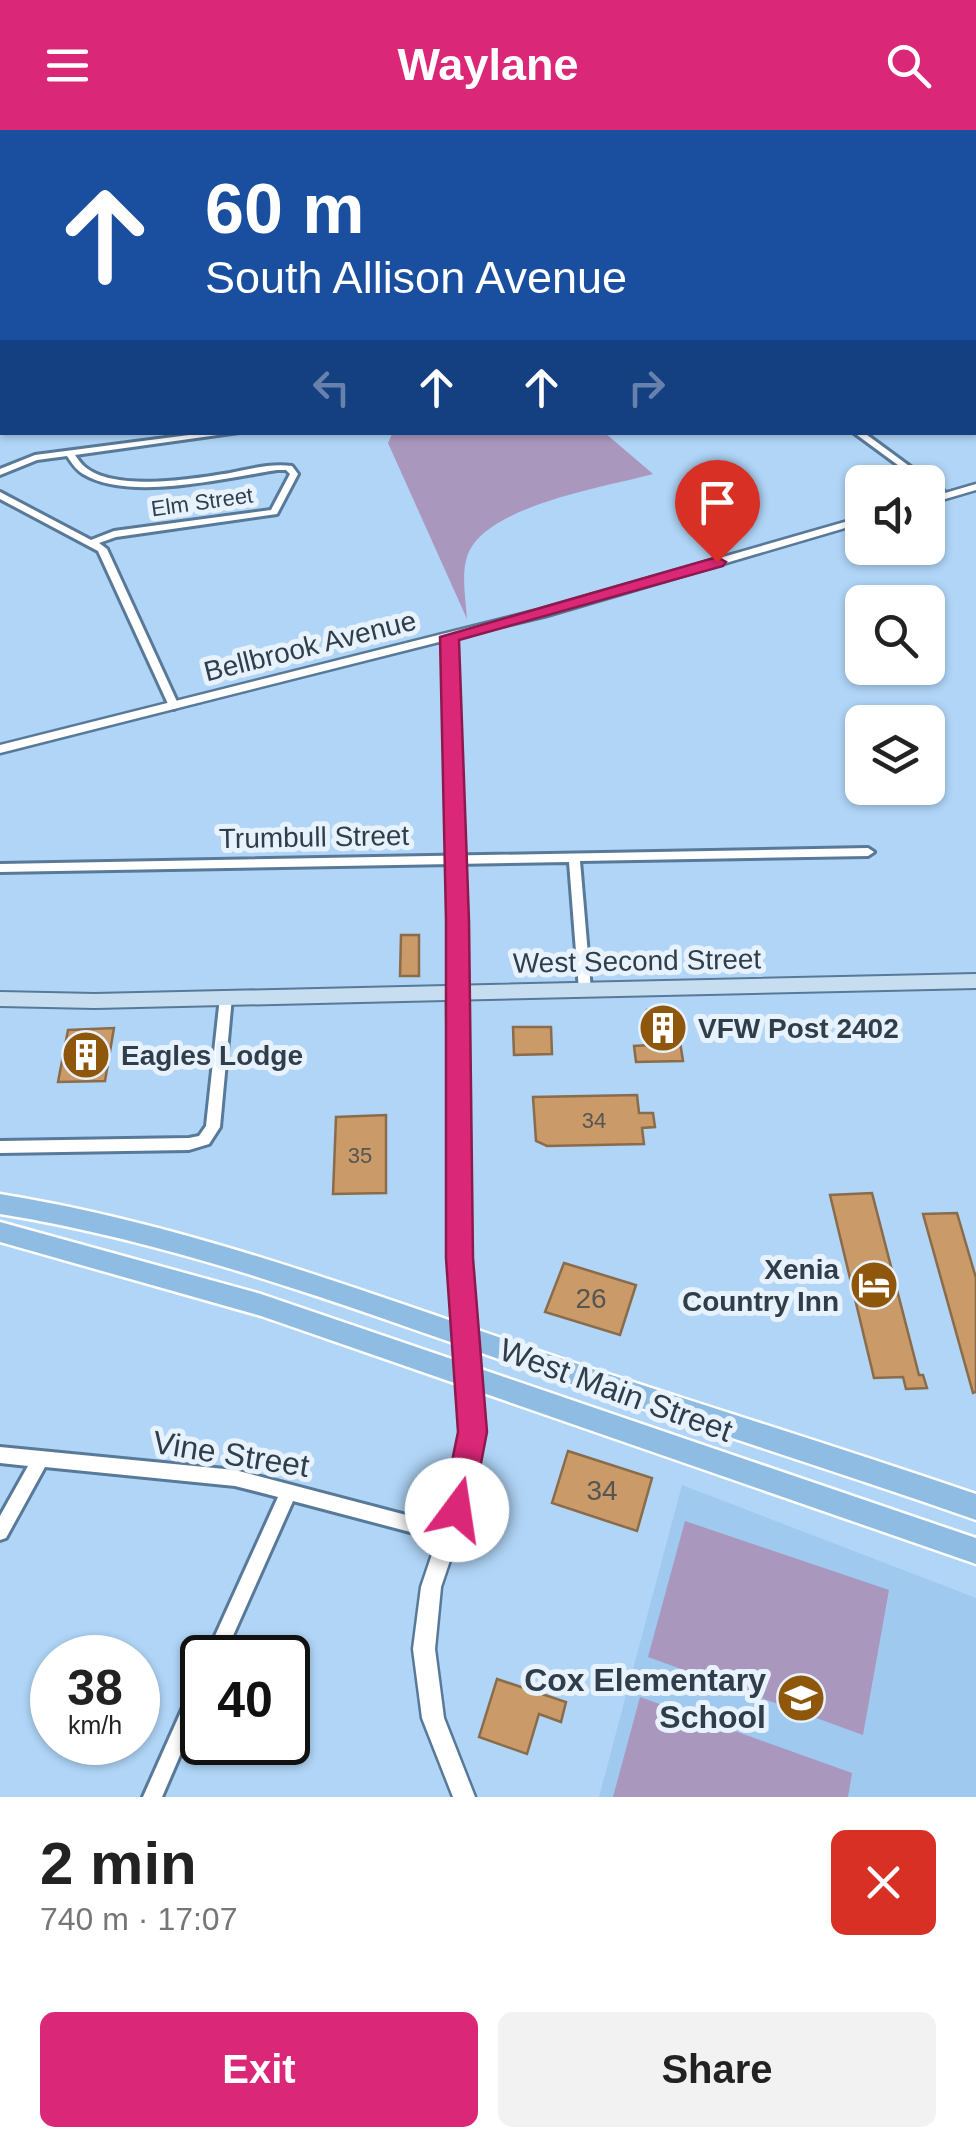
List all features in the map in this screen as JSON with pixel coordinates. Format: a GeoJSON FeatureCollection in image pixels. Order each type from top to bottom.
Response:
{"type":"FeatureCollection","features":[{"type":"Feature","properties":{"kind":"main road","name":"West Second Street"},"geometry":{"type":"LineString","coordinates":[[0,999],[976,982]]}},
{"type":"Feature","properties":{"kind":"main road","name":"West Main Street"},"geometry":{"type":"LineString","coordinates":[[0,1204],[98,1222],[210,1252],[623,1392],[797,1444],[976,1507]]}},
{"type":"Feature","properties":{"kind":"main road","name":"West Main Street"},"geometry":{"type":"LineString","coordinates":[[0,1232],[261,1305],[976,1551]]}},
{"type":"Feature","properties":{"kind":"street"},"geometry":{"type":"LineString","coordinates":[[0,472],[25,460],[212,435]]}},
{"type":"Feature","properties":{"kind":"street"},"geometry":{"type":"LineString","coordinates":[[861,435],[946,496],[976,488]]}},
{"type":"Feature","properties":{"kind":"street","name":"Elm Street"},"geometry":{"type":"LineString","coordinates":[[69,454],[73,462],[88,472],[130,486],[276,467],[289,468],[294,474],[279,509],[274,512],[114,534],[94,542]]}},
{"type":"Feature","properties":{"kind":"street"},"geometry":{"type":"LineString","coordinates":[[0,495],[94,542],[102,550],[174,706]]}},
{"type":"Feature","properties":{"kind":"street","name":"Bellbrook Avenue"},"geometry":{"type":"LineString","coordinates":[[0,750],[450,637],[845,525]]}},
{"type":"Feature","properties":{"kind":"street"},"geometry":{"type":"LineString","coordinates":[[450,637],[455,993],[471,1452],[431,1587],[424,1649],[433,1718],[464,1797]]}},
{"type":"Feature","properties":{"kind":"street","name":"Trumbull Street"},"geometry":{"type":"LineString","coordinates":[[0,868],[868,852]]}},
{"type":"Feature","properties":{"kind":"street"},"geometry":{"type":"LineString","coordinates":[[574,858],[585,990]]}},
{"type":"Feature","properties":{"kind":"street"},"geometry":{"type":"LineString","coordinates":[[0,1148],[188,1144],[204,1140],[213,1128],[226,998]]}},
{"type":"Feature","properties":{"kind":"street","name":"Vine Street"},"geometry":{"type":"LineString","coordinates":[[0,1455],[235,1478],[448,1534]]}},
{"type":"Feature","properties":{"kind":"street"},"geometry":{"type":"LineString","coordinates":[[0,1532],[41,1459]]}},
{"type":"Feature","properties":{"kind":"street"},"geometry":{"type":"LineString","coordinates":[[224,1635],[288,1491]]}},
{"type":"Feature","properties":{"kind":"street"},"geometry":{"type":"LineString","coordinates":[[152,1797],[180,1734]]}},
{"type":"Feature","properties":{"kind":"shaded area"},"geometry":{"type":"Polygon","coordinates":[[[392,435],[607,435],[653,474],[548,501],[496,524],[477,539],[467,557],[467,619],[388,443],[392,435]]]}},
{"type":"Feature","properties":{"kind":"shaded area","name":"Cox Elementary School"},"geometry":{"type":"Polygon","coordinates":[[[682,1485],[976,1598],[976,1797],[599,1797],[682,1485]]]}},
{"type":"Feature","properties":{"kind":"shaded area"},"geometry":{"type":"Polygon","coordinates":[[[685,1521],[889,1590],[863,1735],[648,1657],[685,1521]]]}},
{"type":"Feature","properties":{"kind":"shaded area"},"geometry":{"type":"Polygon","coordinates":[[[640,1697],[852,1773],[848,1797],[613,1797],[640,1697]]]}},
{"type":"Feature","properties":{"kind":"building"},"geometry":{"type":"Polygon","coordinates":[[[401,935],[419,935],[419,976],[400,976],[401,935]]]}},
{"type":"Feature","properties":{"kind":"building","name":"VFW Post 2402"},"geometry":{"type":"Polygon","coordinates":[[[647,1010],[675,1010],[683,1061],[636,1062],[634,1046],[651,1045],[647,1010]]]}},
{"type":"Feature","properties":{"kind":"building"},"geometry":{"type":"Polygon","coordinates":[[[513,1027],[551,1027],[552,1054],[514,1055],[513,1027]]]}},
{"type":"Feature","properties":{"kind":"building","name":"Eagles Lodge"},"geometry":{"type":"Polygon","coordinates":[[[114,1028],[105,1081],[58,1082],[68,1030],[114,1028]]]}},
{"type":"Feature","properties":{"kind":"building"},"geometry":{"type":"Polygon","coordinates":[[[637,1095],[639,1113],[653,1113],[655,1127],[642,1128],[644,1144],[547,1146],[536,1141],[533,1097],[637,1095]]]}},
{"type":"Feature","properties":{"kind":"building"},"geometry":{"type":"Polygon","coordinates":[[[386,1115],[386,1193],[333,1194],[336,1117],[386,1115]]]}},
{"type":"Feature","properties":{"kind":"building","name":"Xenia Country Inn"},"geometry":{"type":"Polygon","coordinates":[[[872,1193],[919,1375],[923,1375],[927,1388],[906,1389],[903,1377],[874,1378],[830,1195],[872,1193]]]}},
{"type":"Feature","properties":{"kind":"building"},"geometry":{"type":"Polygon","coordinates":[[[957,1213],[976,1278],[973,1393],[923,1214],[957,1213]]]}},
{"type":"Feature","properties":{"kind":"building"},"geometry":{"type":"Polygon","coordinates":[[[564,1263],[636,1285],[620,1335],[545,1312],[564,1263]]]}},
{"type":"Feature","properties":{"kind":"building"},"geometry":{"type":"Polygon","coordinates":[[[568,1451],[652,1478],[637,1531],[552,1503],[568,1451]]]}},
{"type":"Feature","properties":{"kind":"building"},"geometry":{"type":"Polygon","coordinates":[[[497,1679],[566,1702],[561,1722],[539,1714],[527,1754],[479,1737],[497,1679]]]}},
{"type":"Feature","properties":{"kind":"place","name":"VFW Post 2402"},"geometry":{"type":"Point","coordinates":[663,1028]}},
{"type":"Feature","properties":{"kind":"place","name":"Eagles Lodge"},"geometry":{"type":"Point","coordinates":[86,1055]}},
{"type":"Feature","properties":{"kind":"place","name":"Xenia Country Inn"},"geometry":{"type":"Point","coordinates":[874,1285]}},
{"type":"Feature","properties":{"kind":"place","name":"Cox Elementary School"},"geometry":{"type":"Point","coordinates":[801,1698]}},
{"type":"Feature","properties":{"kind":"route"},"geometry":{"type":"LineString","coordinates":[[457,1510],[471,1452],[472,1406],[465,1366],[460,1258],[455,993],[458,921],[450,637],[717,562]]}}]}
